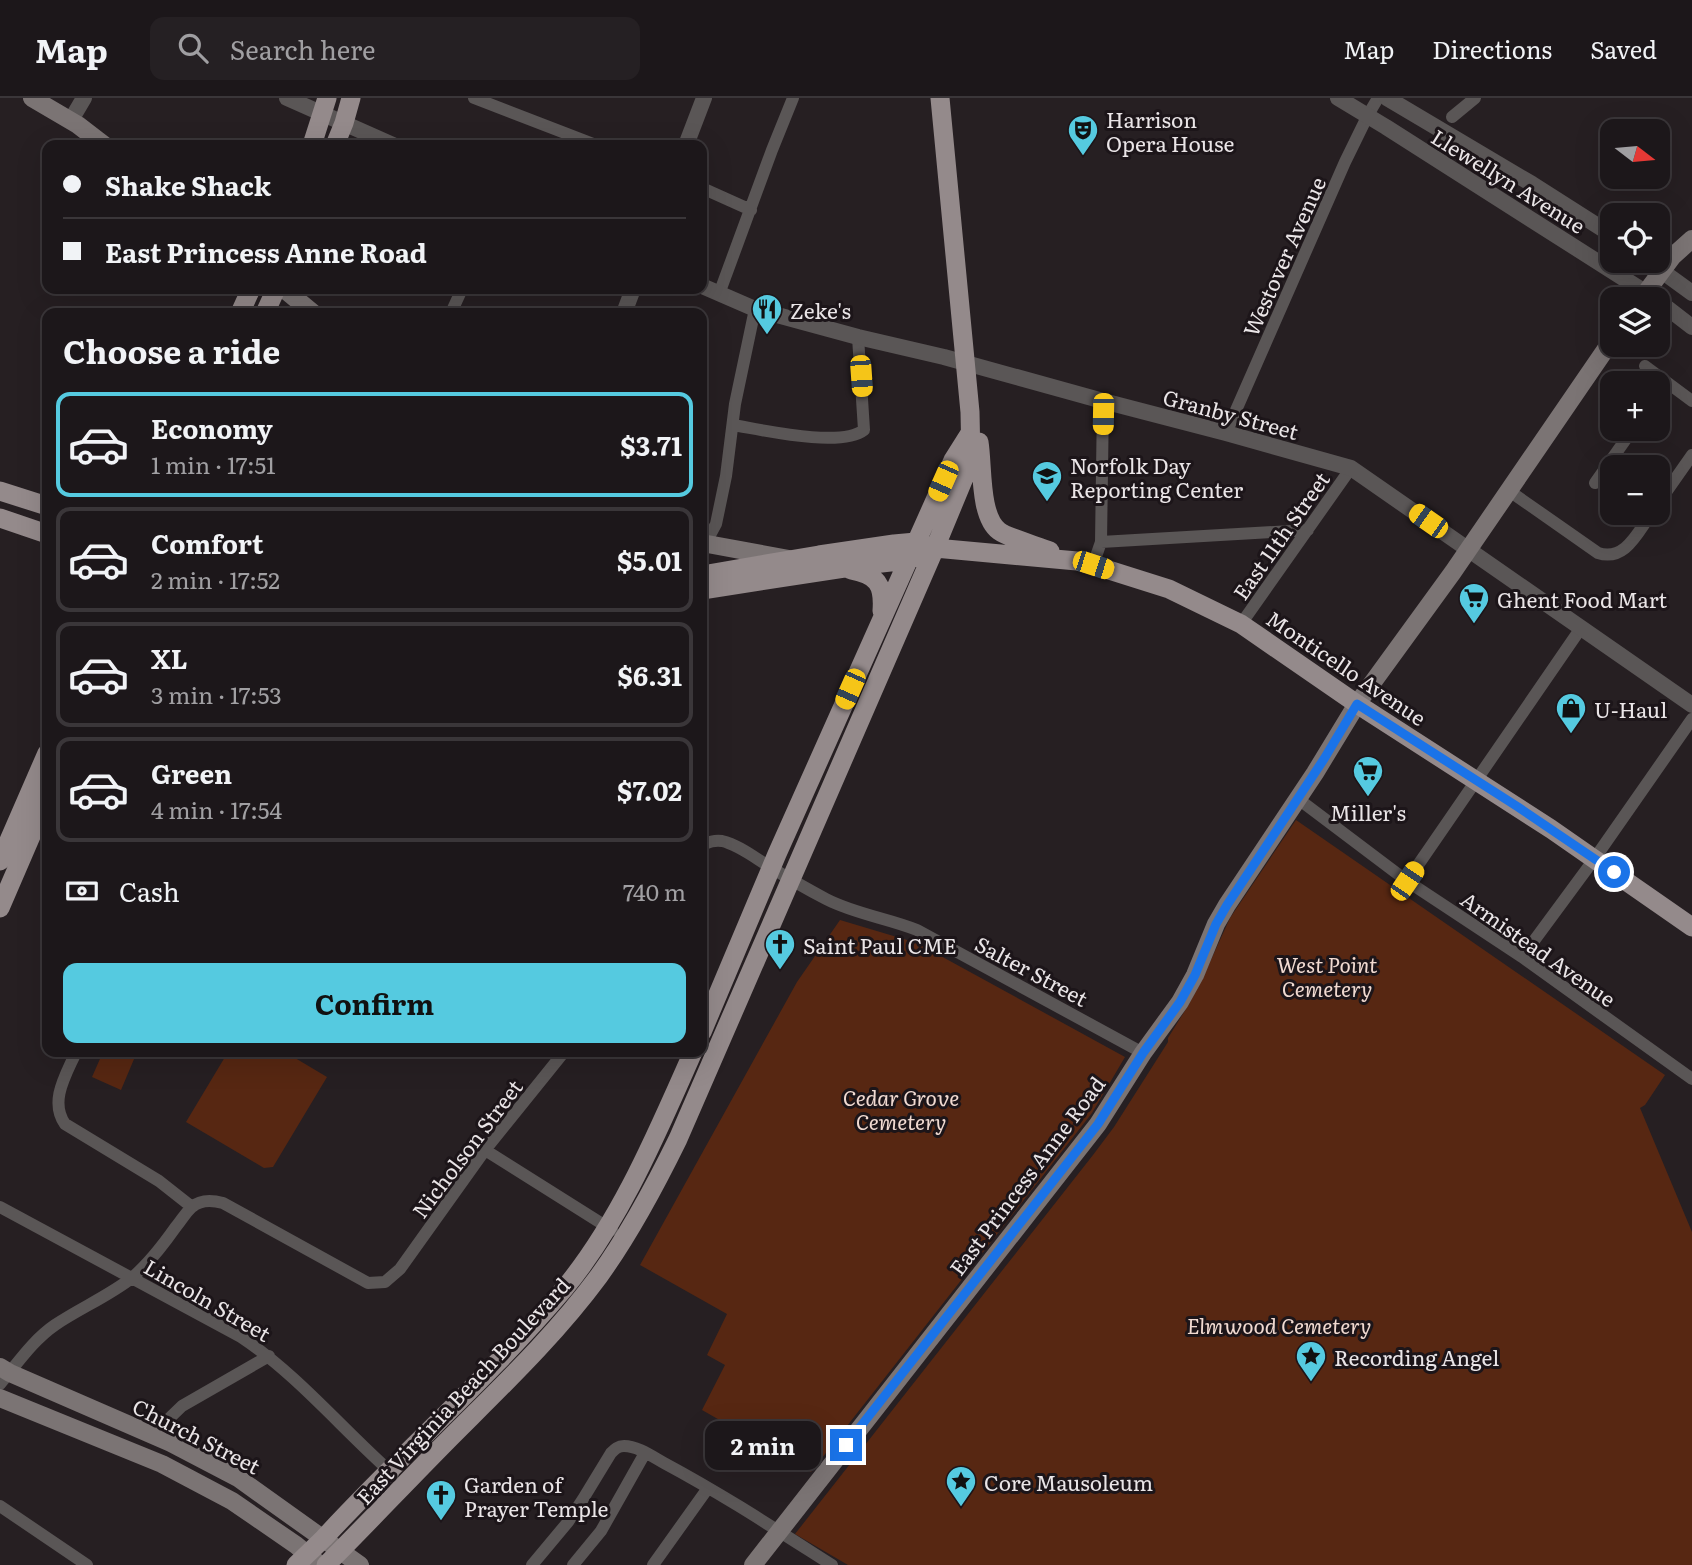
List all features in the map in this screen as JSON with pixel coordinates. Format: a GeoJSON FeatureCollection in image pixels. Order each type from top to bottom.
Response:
{"type":"FeatureCollection","features":[{"type":"Feature","properties":{"kind":"main road"},"geometry":{"type":"LineString","coordinates":[[20,98],[35,100],[71,120],[97,140]]}},
{"type":"Feature","properties":{"kind":"main road"},"geometry":{"type":"LineString","coordinates":[[337,140],[351,98]]}},
{"type":"Feature","properties":{"kind":"main road","name":"East Virginia Beach Boulevard"},"geometry":{"type":"LineString","coordinates":[[616,1233],[655,1186],[678,1139],[790,879],[925,545],[942,528],[971,461],[966,363],[940,98]]}},
{"type":"Feature","properties":{"kind":"main road"},"geometry":{"type":"LineString","coordinates":[[314,140],[325,106]]}},
{"type":"Feature","properties":{"kind":"main road"},"geometry":{"type":"LineString","coordinates":[[1670,258],[1692,239]]}},
{"type":"Feature","properties":{"kind":"main road"},"geometry":{"type":"LineString","coordinates":[[290,294],[307,308]]}},
{"type":"Feature","properties":{"kind":"main road","name":"East Princess Anne Road"},"geometry":{"type":"LineString","coordinates":[[753,1565],[1098,1124],[1143,1053],[1180,1002],[1227,905],[1357,704],[1600,357]]}},
{"type":"Feature","properties":{"kind":"main road"},"geometry":{"type":"LineString","coordinates":[[970,412],[981,455],[985,507],[993,525],[1000,532],[1085,563]]}},
{"type":"Feature","properties":{"kind":"main road"},"geometry":{"type":"LineString","coordinates":[[0,491],[42,504]]}},
{"type":"Feature","properties":{"kind":"main road"},"geometry":{"type":"LineString","coordinates":[[0,518],[42,532]]}},
{"type":"Feature","properties":{"kind":"main road","name":"Monticello Avenue"},"geometry":{"type":"LineString","coordinates":[[707,589],[908,560],[925,545]]}},
{"type":"Feature","properties":{"kind":"main road","name":"Monticello Avenue"},"geometry":{"type":"LineString","coordinates":[[707,574],[789,559],[925,545],[1085,563],[1169,589],[1241,624],[1357,704],[1595,858],[1692,927]]}},
{"type":"Feature","properties":{"kind":"main road","name":"Monticello Avenue"},"geometry":{"type":"LineString","coordinates":[[707,547],[789,559]]}},
{"type":"Feature","properties":{"kind":"main road"},"geometry":{"type":"LineString","coordinates":[[707,1020],[771,868],[908,560]]}},
{"type":"Feature","properties":{"kind":"main road"},"geometry":{"type":"LineString","coordinates":[[845,568],[872,575],[881,585],[882,619]]}},
{"type":"Feature","properties":{"kind":"main road"},"geometry":{"type":"LineString","coordinates":[[0,861],[42,764]]}},
{"type":"Feature","properties":{"kind":"main road"},"geometry":{"type":"LineString","coordinates":[[0,908],[7,874],[42,808]]}},
{"type":"Feature","properties":{"kind":"main road","name":"East Virginia Beach Boulevard"},"geometry":{"type":"LineString","coordinates":[[308,1562],[324,1538],[389,1471],[427,1448],[563,1321],[600,1274],[654,1138],[691,1057]]}},
{"type":"Feature","properties":{"kind":"main road"},"geometry":{"type":"LineString","coordinates":[[701,1057],[711,1062]]}},
{"type":"Feature","properties":{"kind":"main road","name":"Church Street"},"geometry":{"type":"LineString","coordinates":[[3,1375],[171,1443],[238,1478],[360,1565]]}},
{"type":"Feature","properties":{"kind":"main road","name":"Church Street"},"geometry":{"type":"LineString","coordinates":[[0,1398],[162,1464],[232,1501],[296,1545],[308,1562]]}},
{"type":"Feature","properties":{"kind":"main road","name":"East Virginia Beach Boulevard"},"geometry":{"type":"LineString","coordinates":[[326,1565],[404,1484],[427,1448]]}},
{"type":"Feature","properties":{"kind":"street"},"geometry":{"type":"LineString","coordinates":[[71,120],[84,98]]}},
{"type":"Feature","properties":{"kind":"street"},"geometry":{"type":"LineString","coordinates":[[287,98],[325,106],[344,123],[382,140]]}},
{"type":"Feature","properties":{"kind":"street"},"geometry":{"type":"LineString","coordinates":[[474,98],[583,140]]}},
{"type":"Feature","properties":{"kind":"street"},"geometry":{"type":"LineString","coordinates":[[689,140],[704,98]]}},
{"type":"Feature","properties":{"kind":"street"},"geometry":{"type":"LineString","coordinates":[[719,294],[793,98]]}},
{"type":"Feature","properties":{"kind":"street","name":"Llewellyn Avenue"},"geometry":{"type":"LineString","coordinates":[[1338,98],[1633,287]]}},
{"type":"Feature","properties":{"kind":"street","name":"Westover Avenue"},"geometry":{"type":"LineString","coordinates":[[1226,433],[1345,162],[1378,98]]}},
{"type":"Feature","properties":{"kind":"street","name":"Llewellyn Avenue"},"geometry":{"type":"LineString","coordinates":[[1387,98],[1600,227]]}},
{"type":"Feature","properties":{"kind":"street"},"geometry":{"type":"LineString","coordinates":[[1452,117],[1475,98]]}},
{"type":"Feature","properties":{"kind":"street"},"geometry":{"type":"LineString","coordinates":[[707,190],[751,210]]}},
{"type":"Feature","properties":{"kind":"street"},"geometry":{"type":"LineString","coordinates":[[1665,273],[1692,293]]}},
{"type":"Feature","properties":{"kind":"street","name":"Granby Street"},"geometry":{"type":"LineString","coordinates":[[707,288],[755,309],[944,357],[1351,468],[1692,705]]}},
{"type":"Feature","properties":{"kind":"street"},"geometry":{"type":"LineString","coordinates":[[707,539],[716,524],[726,476],[735,404],[755,309]]}},
{"type":"Feature","properties":{"kind":"street","name":"Llewellyn Avenue"},"geometry":{"type":"LineString","coordinates":[[1670,312],[1692,327]]}},
{"type":"Feature","properties":{"kind":"street"},"geometry":{"type":"LineString","coordinates":[[733,425],[810,438],[857,435],[864,430],[858,337]]}},
{"type":"Feature","properties":{"kind":"street"},"geometry":{"type":"LineString","coordinates":[[1645,366],[1649,371]]}},
{"type":"Feature","properties":{"kind":"street"},"geometry":{"type":"LineString","coordinates":[[1670,391],[1692,401]]}},
{"type":"Feature","properties":{"kind":"street"},"geometry":{"type":"LineString","coordinates":[[1085,563],[1101,542],[1104,401]]}},
{"type":"Feature","properties":{"kind":"street"},"geometry":{"type":"LineString","coordinates":[[1595,483],[1625,441]]}},
{"type":"Feature","properties":{"kind":"street"},"geometry":{"type":"LineString","coordinates":[[1670,492],[1688,473],[1692,455]]}},
{"type":"Feature","properties":{"kind":"street","name":"East 11th Street"},"geometry":{"type":"LineString","coordinates":[[1241,624],[1351,468]]}},
{"type":"Feature","properties":{"kind":"street"},"geometry":{"type":"LineString","coordinates":[[1508,490],[1598,553],[1605,555],[1622,551],[1643,525]]}},
{"type":"Feature","properties":{"kind":"street"},"geometry":{"type":"LineString","coordinates":[[1101,542],[1308,530]]}},
{"type":"Feature","properties":{"kind":"street"},"geometry":{"type":"LineString","coordinates":[[1407,881],[1581,628]]}},
{"type":"Feature","properties":{"kind":"street"},"geometry":{"type":"LineString","coordinates":[[1521,957],[1595,858],[1692,719]]}},
{"type":"Feature","properties":{"kind":"street","name":"Armistead Avenue"},"geometry":{"type":"LineString","coordinates":[[1297,799],[1407,881],[1521,957],[1692,1079]]}},
{"type":"Feature","properties":{"kind":"street","name":"Salter Street"},"geometry":{"type":"LineString","coordinates":[[707,843],[724,842],[745,851],[843,907],[917,930],[1143,1053]]}},
{"type":"Feature","properties":{"kind":"street"},"geometry":{"type":"LineString","coordinates":[[3,1375],[52,1326],[131,1278],[166,1241],[192,1207],[159,1181],[65,1124],[60,1117],[57,1100],[74,1057]]}},
{"type":"Feature","properties":{"kind":"street","name":"Nicholson Street"},"geometry":{"type":"LineString","coordinates":[[192,1207],[205,1201],[223,1203],[368,1283],[385,1282],[400,1269],[485,1150],[560,1057]]}},
{"type":"Feature","properties":{"kind":"street"},"geometry":{"type":"LineString","coordinates":[[485,1150],[616,1233]]}},
{"type":"Feature","properties":{"kind":"street","name":"Lincoln Street"},"geometry":{"type":"LineString","coordinates":[[0,1207],[242,1337],[269,1356],[300,1384],[404,1484]]}},
{"type":"Feature","properties":{"kind":"street"},"geometry":{"type":"LineString","coordinates":[[152,1435],[182,1406],[269,1356]]}},
{"type":"Feature","properties":{"kind":"street"},"geometry":{"type":"LineString","coordinates":[[162,1464],[171,1443]]}},
{"type":"Feature","properties":{"kind":"street"},"geometry":{"type":"LineString","coordinates":[[532,1565],[574,1513],[611,1453],[623,1446],[645,1453],[708,1488],[832,1565]]}},
{"type":"Feature","properties":{"kind":"street"},"geometry":{"type":"LineString","coordinates":[[573,1565],[601,1531],[645,1453]]}},
{"type":"Feature","properties":{"kind":"street"},"geometry":{"type":"LineString","coordinates":[[653,1565],[708,1488]]}},
{"type":"Feature","properties":{"kind":"street"},"geometry":{"type":"LineString","coordinates":[[0,1506],[87,1565]]}},
{"type":"Feature","properties":{"kind":"green space","name":"Elmwood Cemetery"},"geometry":{"type":"Polygon","coordinates":[[[1296,820],[1665,1075],[1645,1105],[1640,1108],[1692,1232],[1692,1565],[848,1565],[795,1534],[1114,1127],[1168,1042],[1204,975],[1230,918],[1296,820]]]}},
{"type":"Feature","properties":{"kind":"green space","name":"Cedar Grove Cemetery"},"geometry":{"type":"Polygon","coordinates":[[[840,920],[917,943],[1125,1057],[1092,1113],[811,1472],[702,1410],[725,1365],[707,1355],[727,1314],[640,1265],[797,982],[840,920]]]}},
{"type":"Feature","properties":{"kind":"green space"},"geometry":{"type":"Polygon","coordinates":[[[101,1057],[135,1057],[121,1090],[92,1077],[101,1057]]]}},
{"type":"Feature","properties":{"kind":"green space"},"geometry":{"type":"Polygon","coordinates":[[[225,1057],[293,1057],[327,1077],[273,1167],[264,1168],[186,1122],[225,1057]]]}},
{"type":"Feature","properties":{"kind":"place","name":"Harrison Opera House"},"geometry":{"type":"Point","coordinates":[1083,157]}},
{"type":"Feature","properties":{"kind":"place","name":"Zeke's"},"geometry":{"type":"Point","coordinates":[767,336]}},
{"type":"Feature","properties":{"kind":"place","name":"Norfolk Day Reporting Center"},"geometry":{"type":"Point","coordinates":[1047,503]}},
{"type":"Feature","properties":{"kind":"place","name":"Ghent Food Mart"},"geometry":{"type":"Point","coordinates":[1474,625]}},
{"type":"Feature","properties":{"kind":"place","name":"U-Haul"},"geometry":{"type":"Point","coordinates":[1571,735]}},
{"type":"Feature","properties":{"kind":"place","name":"Miller's"},"geometry":{"type":"Point","coordinates":[1368,798]}},
{"type":"Feature","properties":{"kind":"place","name":"Saint Paul CME"},"geometry":{"type":"Point","coordinates":[780,971]}},
{"type":"Feature","properties":{"kind":"place","name":"Recording Angel"},"geometry":{"type":"Point","coordinates":[1311,1383]}},
{"type":"Feature","properties":{"kind":"place","name":"Core Mausoleum"},"geometry":{"type":"Point","coordinates":[961,1508]}},
{"type":"Feature","properties":{"kind":"place","name":"Garden of Prayer Temple"},"geometry":{"type":"Point","coordinates":[441,1522]}},
{"type":"Feature","properties":{"kind":"route"},"geometry":{"type":"LineString","coordinates":[[846,1445],[1098,1124],[1143,1053],[1180,1002],[1227,905],[1324,759],[1357,704],[1552,828],[1614,872]]}},
{"type":"Feature","properties":{"kind":"park label","name":"West Point Cemetery"},"geometry":{"type":"Point","coordinates":[1327,975]}}]}
